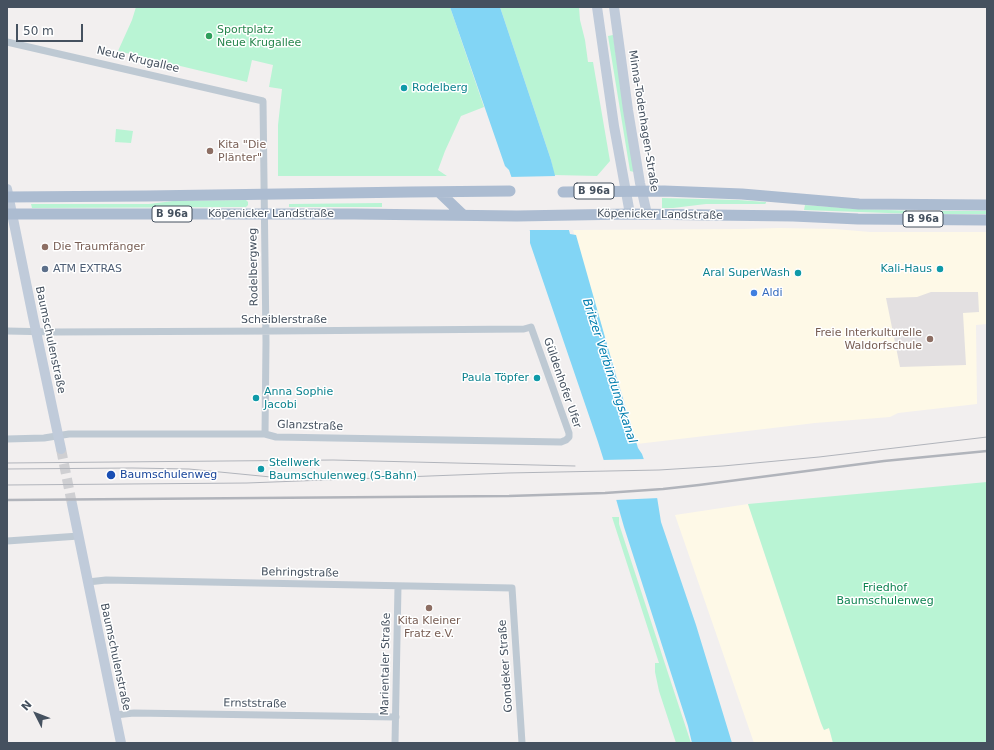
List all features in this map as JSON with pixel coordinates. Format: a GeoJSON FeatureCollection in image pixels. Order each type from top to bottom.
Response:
{"type":"FeatureCollection","features":[{"type":"Feature","properties":{"kind":"main road"},"geometry":{"type":"LineString","coordinates":[[597,7],[630,214]]}},
{"type":"Feature","properties":{"kind":"main road","name":"Minna-Todenhagen-Straße"},"geometry":{"type":"LineString","coordinates":[[614,7],[629,117],[647,214]]}},
{"type":"Feature","properties":{"kind":"main road","name":"Köpenicker Landstraße"},"geometry":{"type":"LineString","coordinates":[[563,192],[642,191],[742,194],[859,204],[987,205]]}},
{"type":"Feature","properties":{"kind":"main road"},"geometry":{"type":"LineString","coordinates":[[439,192],[463,215]]}},
{"type":"Feature","properties":{"kind":"main road","name":"Köpenicker Landstraße"},"geometry":{"type":"LineString","coordinates":[[8,194],[264,195],[510,192]]}},
{"type":"Feature","properties":{"kind":"main road","name":"Baumschulenstraße"},"geometry":{"type":"LineString","coordinates":[[8,194],[10,214],[61,449]]}},
{"type":"Feature","properties":{"kind":"main road","name":"Köpenicker Landstraße"},"geometry":{"type":"LineString","coordinates":[[10,214],[517,216],[647,214],[793,216],[858,219],[987,220]]}},
{"type":"Feature","properties":{"kind":"main road","name":"Baumschulenstraße"},"geometry":{"type":"LineString","coordinates":[[72,504],[121,743]]}},
{"type":"Feature","properties":{"kind":"street","name":"Neue Krugallee"},"geometry":{"type":"LineString","coordinates":[[7,42],[263,101]]}},
{"type":"Feature","properties":{"kind":"street","name":"Rodelbergweg"},"geometry":{"type":"LineString","coordinates":[[263,101],[265,434]]}},
{"type":"Feature","properties":{"kind":"street","name":"Scheiblerstraße"},"geometry":{"type":"LineString","coordinates":[[7,330],[54,332],[265,331],[524,329],[531,327]]}},
{"type":"Feature","properties":{"kind":"street","name":"Güldenhofer Ufer"},"geometry":{"type":"LineString","coordinates":[[531,327],[569,433],[569,437],[561,442]]}},
{"type":"Feature","properties":{"kind":"street","name":"Glanzstraße"},"geometry":{"type":"LineString","coordinates":[[7,439],[44,438],[69,434],[102,433],[265,434],[276,437],[561,442]]}},
{"type":"Feature","properties":{"kind":"street"},"geometry":{"type":"LineString","coordinates":[[7,541],[78,536]]}},
{"type":"Feature","properties":{"kind":"street","name":"Behringstraße"},"geometry":{"type":"LineString","coordinates":[[88,582],[106,580],[512,588]]}},
{"type":"Feature","properties":{"kind":"street","name":"Marientaler Straße"},"geometry":{"type":"LineString","coordinates":[[395,743],[398,586]]}},
{"type":"Feature","properties":{"kind":"street","name":"Gondeker Straße"},"geometry":{"type":"LineString","coordinates":[[512,588],[522,743]]}},
{"type":"Feature","properties":{"kind":"street","name":"Ernststraße"},"geometry":{"type":"LineString","coordinates":[[115,715],[134,713],[396,717]]}},
{"type":"Feature","properties":{"kind":"shaded area"},"geometry":{"type":"Polygon","coordinates":[[[779,228],[835,229],[870,232],[987,232],[987,324],[976,325],[977,404],[898,413],[890,417],[815,423],[637,444],[573,230],[779,228]]]}},
{"type":"Feature","properties":{"kind":"shaded area","name":"Freie Interkulturelle Waldorfschule"},"geometry":{"type":"Polygon","coordinates":[[[931,292],[978,292],[979,312],[963,313],[966,365],[900,367],[886,298],[917,297],[931,292]]]}},
{"type":"Feature","properties":{"kind":"shaded area"},"geometry":{"type":"Polygon","coordinates":[[[748,504],[821,723],[824,730],[829,728],[833,743],[754,743],[675,515],[748,504]]]}},
{"type":"Feature","properties":{"kind":"green space"},"geometry":{"type":"Polygon","coordinates":[[[136,7],[450,7],[484,107],[461,116],[438,170],[447,176],[278,176],[278,125],[282,89],[269,87],[273,65],[252,60],[247,82],[118,51],[132,20],[136,7]]]}},
{"type":"Feature","properties":{"kind":"green space"},"geometry":{"type":"Polygon","coordinates":[[[500,7],[579,7],[588,62],[593,62],[610,161],[597,176],[554,175],[551,160],[500,7]]]}},
{"type":"Feature","properties":{"kind":"green space"},"geometry":{"type":"Polygon","coordinates":[[[613,35],[634,172],[630,171],[608,36],[613,35]]]}},
{"type":"Feature","properties":{"kind":"green space"},"geometry":{"type":"Polygon","coordinates":[[[116,129],[133,131],[131,143],[115,142],[116,129]]]}},
{"type":"Feature","properties":{"kind":"green space"},"geometry":{"type":"Polygon","coordinates":[[[662,198],[738,200],[766,203],[706,204],[662,208],[662,198]]]}},
{"type":"Feature","properties":{"kind":"green space"},"geometry":{"type":"Polygon","coordinates":[[[246,200],[248,205],[246,207],[32,208],[31,204],[149,204],[173,201],[246,200]]]}},
{"type":"Feature","properties":{"kind":"green space"},"geometry":{"type":"Polygon","coordinates":[[[382,203],[382,207],[289,207],[289,204],[382,203]]]}},
{"type":"Feature","properties":{"kind":"green space"},"geometry":{"type":"Polygon","coordinates":[[[805,205],[916,211],[987,211],[987,214],[916,214],[804,210],[805,205]]]}},
{"type":"Feature","properties":{"kind":"green space","name":"Friedhof Baumschulenweg"},"geometry":{"type":"Polygon","coordinates":[[[987,482],[987,743],[833,743],[829,728],[824,730],[821,723],[748,504],[987,482]]]}},
{"type":"Feature","properties":{"kind":"green space"},"geometry":{"type":"Polygon","coordinates":[[[612,517],[619,517],[619,524],[691,743],[676,743],[659,691],[655,672],[655,663],[659,663],[612,517]]]}},
{"type":"Feature","properties":{"kind":"water","name":"Britzer Verbindungskanal"},"geometry":{"type":"Polygon","coordinates":[[[450,7],[500,7],[551,160],[570,234],[576,235],[638,448],[642,454],[657,497],[661,522],[696,625],[732,743],[692,743],[688,726],[598,442],[530,243],[530,231],[509,170],[505,166],[450,7]]]}},
{"type":"Feature","properties":{"kind":"pier"},"geometry":{"type":"Polygon","coordinates":[[[556,176],[571,230],[527,230],[509,177],[556,176]]]}},
{"type":"Feature","properties":{"kind":"pier"},"geometry":{"type":"Polygon","coordinates":[[[646,459],[659,498],[615,500],[602,460],[646,459]]]}},
{"type":"Feature","properties":{"kind":"tunnel"},"geometry":{"type":"LineString","coordinates":[[61,449],[72,504]]}},
{"type":"Feature","properties":{"kind":"tram line"},"geometry":{"type":"LineString","coordinates":[[7,485],[247,483],[508,473],[659,470],[819,457],[987,437]]}},
{"type":"Feature","properties":{"kind":"tram line"},"geometry":{"type":"LineString","coordinates":[[7,463],[333,460],[575,466]]}},
{"type":"Feature","properties":{"kind":"tram line"},"geometry":{"type":"LineString","coordinates":[[7,469],[189,469],[281,478]]}},
{"type":"Feature","properties":{"kind":"railway"},"geometry":{"type":"LineString","coordinates":[[7,500],[509,496],[605,493],[663,489],[884,461],[987,451]]}},
{"type":"Feature","properties":{"kind":"place","name":"Sportplatz Neue Krugallee"},"geometry":{"type":"Point","coordinates":[209,36]}},
{"type":"Feature","properties":{"kind":"place","name":"Rodelberg"},"geometry":{"type":"Point","coordinates":[404,88]}},
{"type":"Feature","properties":{"kind":"place","name":"Kita \"Die Plänter\""},"geometry":{"type":"Point","coordinates":[210,151]}},
{"type":"Feature","properties":{"kind":"place","name":"Die Traumfänger"},"geometry":{"type":"Point","coordinates":[45,247]}},
{"type":"Feature","properties":{"kind":"place","name":"ATM EXTRAS"},"geometry":{"type":"Point","coordinates":[45,269]}},
{"type":"Feature","properties":{"kind":"place","name":"Kali-Haus"},"geometry":{"type":"Point","coordinates":[940,269]}},
{"type":"Feature","properties":{"kind":"place","name":"Aral SuperWash"},"geometry":{"type":"Point","coordinates":[798,273]}},
{"type":"Feature","properties":{"kind":"place","name":"Aldi"},"geometry":{"type":"Point","coordinates":[754,293]}},
{"type":"Feature","properties":{"kind":"place","name":"Freie Interkulturelle Waldorfschule"},"geometry":{"type":"Point","coordinates":[930,339]}},
{"type":"Feature","properties":{"kind":"place","name":"Paula Töpfer"},"geometry":{"type":"Point","coordinates":[537,378]}},
{"type":"Feature","properties":{"kind":"place","name":"Anna Sophie Jacobi"},"geometry":{"type":"Point","coordinates":[256,398]}},
{"type":"Feature","properties":{"kind":"place","name":"Stellwerk Baumschulenweg (S-Bahn)"},"geometry":{"type":"Point","coordinates":[261,469]}},
{"type":"Feature","properties":{"kind":"place","name":"Baumschulenweg"},"geometry":{"type":"Point","coordinates":[111,475]}},
{"type":"Feature","properties":{"kind":"place","name":"Kita Kleiner Fratz e.V."},"geometry":{"type":"Point","coordinates":[429,608]}}]}
